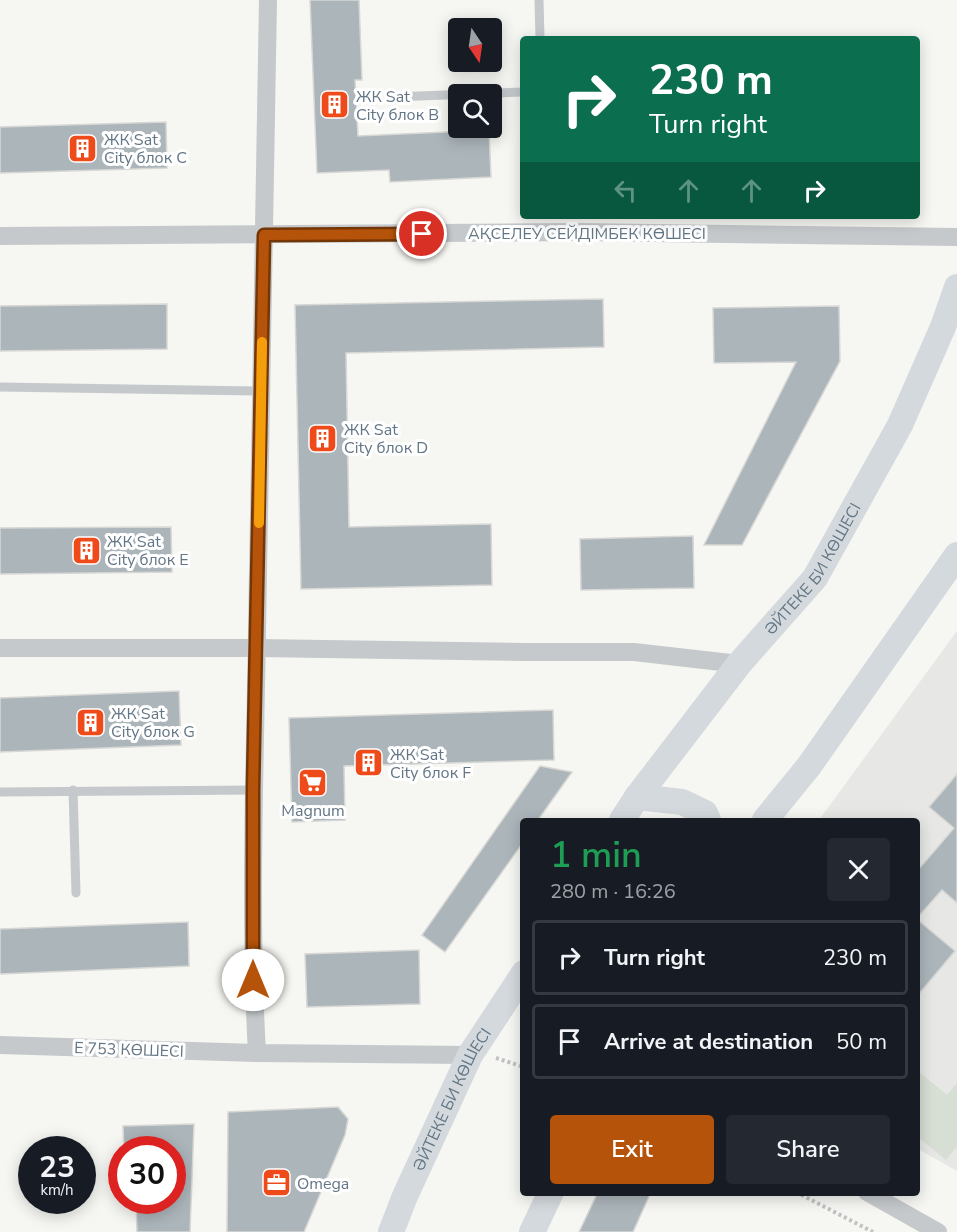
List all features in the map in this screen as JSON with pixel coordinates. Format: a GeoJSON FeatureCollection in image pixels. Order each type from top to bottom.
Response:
{"type":"FeatureCollection","features":[{"type":"Feature","properties":{"kind":"street"},"geometry":{"type":"LineString","coordinates":[[257,1053],[253,980],[253,790],[268,0]]}},
{"type":"Feature","properties":{"kind":"street","name":"АҚСЕЛЕУ СЕЙДІМБЕК КӨШЕСІ"},"geometry":{"type":"LineString","coordinates":[[0,236],[580,232],[957,237]]}},
{"type":"Feature","properties":{"kind":"street","name":"ӘЙТЕКЕ БИ КӨШЕСІ"},"geometry":{"type":"LineString","coordinates":[[623,818],[739,664],[815,578],[900,425],[943,327],[957,287]]}},
{"type":"Feature","properties":{"kind":"street"},"geometry":{"type":"LineString","coordinates":[[767,818],[809,766],[957,555]]}},
{"type":"Feature","properties":{"kind":"street"},"geometry":{"type":"LineString","coordinates":[[0,648],[634,652],[739,664]]}},
{"type":"Feature","properties":{"kind":"street"},"geometry":{"type":"LineString","coordinates":[[637,797],[682,802],[705,813],[707,818]]}},
{"type":"Feature","properties":{"kind":"street","name":"ӘЙТЕКЕ БИ КӨШЕСІ"},"geometry":{"type":"LineString","coordinates":[[391,1232],[405,1196],[470,1055],[520,979]]}},
{"type":"Feature","properties":{"kind":"street","name":"Е 753 КӨШЕСІ"},"geometry":{"type":"LineString","coordinates":[[0,1045],[257,1053],[470,1055]]}},
{"type":"Feature","properties":{"kind":"street"},"geometry":{"type":"LineString","coordinates":[[532,1232],[549,1196]]}},
{"type":"Feature","properties":{"kind":"street"},"geometry":{"type":"LineString","coordinates":[[874,1196],[938,1232]]}},
{"type":"Feature","properties":{"kind":"lane"},"geometry":{"type":"LineString","coordinates":[[539,0],[540,36]]}},
{"type":"Feature","properties":{"kind":"lane"},"geometry":{"type":"LineString","coordinates":[[393,97],[520,92]]}},
{"type":"Feature","properties":{"kind":"lane"},"geometry":{"type":"LineString","coordinates":[[0,387],[261,391]]}},
{"type":"Feature","properties":{"kind":"lane"},"geometry":{"type":"LineString","coordinates":[[73,790],[75,893]]}},
{"type":"Feature","properties":{"kind":"lane"},"geometry":{"type":"LineString","coordinates":[[0,792],[253,790]]}},
{"type":"Feature","properties":{"kind":"path"},"geometry":{"type":"LineString","coordinates":[[803,1196],[873,1232]]}},
{"type":"Feature","properties":{"kind":"shaded area"},"geometry":{"type":"Polygon","coordinates":[[[957,631],[957,1171],[920,1150],[920,818],[820,818],[957,631]]]}},
{"type":"Feature","properties":{"kind":"shaded area"},"geometry":{"type":"Polygon","coordinates":[[[920,1073],[947,1095],[957,1083],[957,1146],[946,1160],[920,1139],[920,1073]]]}},
{"type":"Feature","properties":{"kind":"building","name":"ЖК Sat City блок B"},"geometry":{"type":"Polygon","coordinates":[[[310,0],[359,0],[362,80],[355,80],[358,136],[448,132],[448,138],[489,138],[491,177],[390,182],[389,170],[317,173],[310,0]]]}},
{"type":"Feature","properties":{"kind":"building","name":"ЖК Sat City блок C"},"geometry":{"type":"Polygon","coordinates":[[[166,122],[167,168],[0,173],[0,127],[166,122]]]}},
{"type":"Feature","properties":{"kind":"building","name":"ЖК Sat City блок D"},"geometry":{"type":"Polygon","coordinates":[[[603,299],[604,347],[346,353],[349,527],[491,524],[492,585],[301,589],[295,305],[603,299]]]}},
{"type":"Feature","properties":{"kind":"building"},"geometry":{"type":"Polygon","coordinates":[[[167,304],[167,349],[0,351],[0,306],[167,304]]]}},
{"type":"Feature","properties":{"kind":"building"},"geometry":{"type":"Polygon","coordinates":[[[839,306],[840,361],[742,545],[704,545],[796,362],[714,363],[713,308],[839,306]]]}},
{"type":"Feature","properties":{"kind":"building","name":"ЖК Sat City блок E"},"geometry":{"type":"Polygon","coordinates":[[[171,527],[172,572],[0,574],[0,528],[171,527]]]}},
{"type":"Feature","properties":{"kind":"building"},"geometry":{"type":"Polygon","coordinates":[[[693,536],[694,588],[581,590],[580,539],[693,536]]]}},
{"type":"Feature","properties":{"kind":"building","name":"ЖК Sat City блок G"},"geometry":{"type":"Polygon","coordinates":[[[179,691],[181,745],[0,752],[0,698],[179,691]]]}},
{"type":"Feature","properties":{"kind":"building","name":"ЖК Sat City блок F"},"geometry":{"type":"Polygon","coordinates":[[[553,710],[554,760],[344,766],[345,820],[292,822],[289,718],[553,710]]]}},
{"type":"Feature","properties":{"kind":"building","name":"ЖК Sat City блок F"},"geometry":{"type":"Polygon","coordinates":[[[540,766],[572,772],[539,818],[520,818],[520,847],[445,952],[422,935],[540,766]]]}},
{"type":"Feature","properties":{"kind":"building"},"geometry":{"type":"Polygon","coordinates":[[[957,774],[957,903],[942,890],[920,915],[920,868],[954,828],[929,807],[957,774]]]}},
{"type":"Feature","properties":{"kind":"building"},"geometry":{"type":"Polygon","coordinates":[[[188,922],[189,966],[0,974],[0,929],[188,922]]]}},
{"type":"Feature","properties":{"kind":"building"},"geometry":{"type":"Polygon","coordinates":[[[920,922],[955,951],[920,993],[920,922]]]}},
{"type":"Feature","properties":{"kind":"building"},"geometry":{"type":"Polygon","coordinates":[[[419,950],[420,1004],[307,1007],[305,954],[419,950]]]}},
{"type":"Feature","properties":{"kind":"building","name":"Omega"},"geometry":{"type":"Polygon","coordinates":[[[338,1107],[348,1119],[345,1135],[304,1232],[227,1232],[228,1112],[338,1107]]]}},
{"type":"Feature","properties":{"kind":"building"},"geometry":{"type":"Polygon","coordinates":[[[194,1124],[190,1232],[137,1232],[136,1214],[186,1214],[186,1136],[123,1136],[123,1126],[194,1124]]]}},
{"type":"Feature","properties":{"kind":"building"},"geometry":{"type":"Polygon","coordinates":[[[596,1196],[649,1196],[633,1232],[579,1232],[596,1196]]]}},
{"type":"Feature","properties":{"kind":"slow traffic"},"geometry":{"type":"LineString","coordinates":[[259,523],[262,342]]}},
{"type":"Feature","properties":{"kind":"place","name":"ЖК Sat City блок B"},"geometry":{"type":"Point","coordinates":[335,105]}},
{"type":"Feature","properties":{"kind":"place","name":"ЖК Sat City блок C"},"geometry":{"type":"Point","coordinates":[83,148]}},
{"type":"Feature","properties":{"kind":"place","name":"ЖК Sat City блок D"},"geometry":{"type":"Point","coordinates":[323,438]}},
{"type":"Feature","properties":{"kind":"place","name":"ЖК Sat City блок E"},"geometry":{"type":"Point","coordinates":[86,550]}},
{"type":"Feature","properties":{"kind":"place","name":"ЖК Sat City блок G"},"geometry":{"type":"Point","coordinates":[90,722]}},
{"type":"Feature","properties":{"kind":"place","name":"ЖК Sat City блок F"},"geometry":{"type":"Point","coordinates":[369,763]}},
{"type":"Feature","properties":{"kind":"place","name":"Magnum"},"geometry":{"type":"Point","coordinates":[313,782]}},
{"type":"Feature","properties":{"kind":"place","name":"Omega"},"geometry":{"type":"Point","coordinates":[276,1183]}},
{"type":"Feature","properties":{"kind":"route"},"geometry":{"type":"LineString","coordinates":[[253,980],[253,790],[264,235],[422,234]]}}]}
